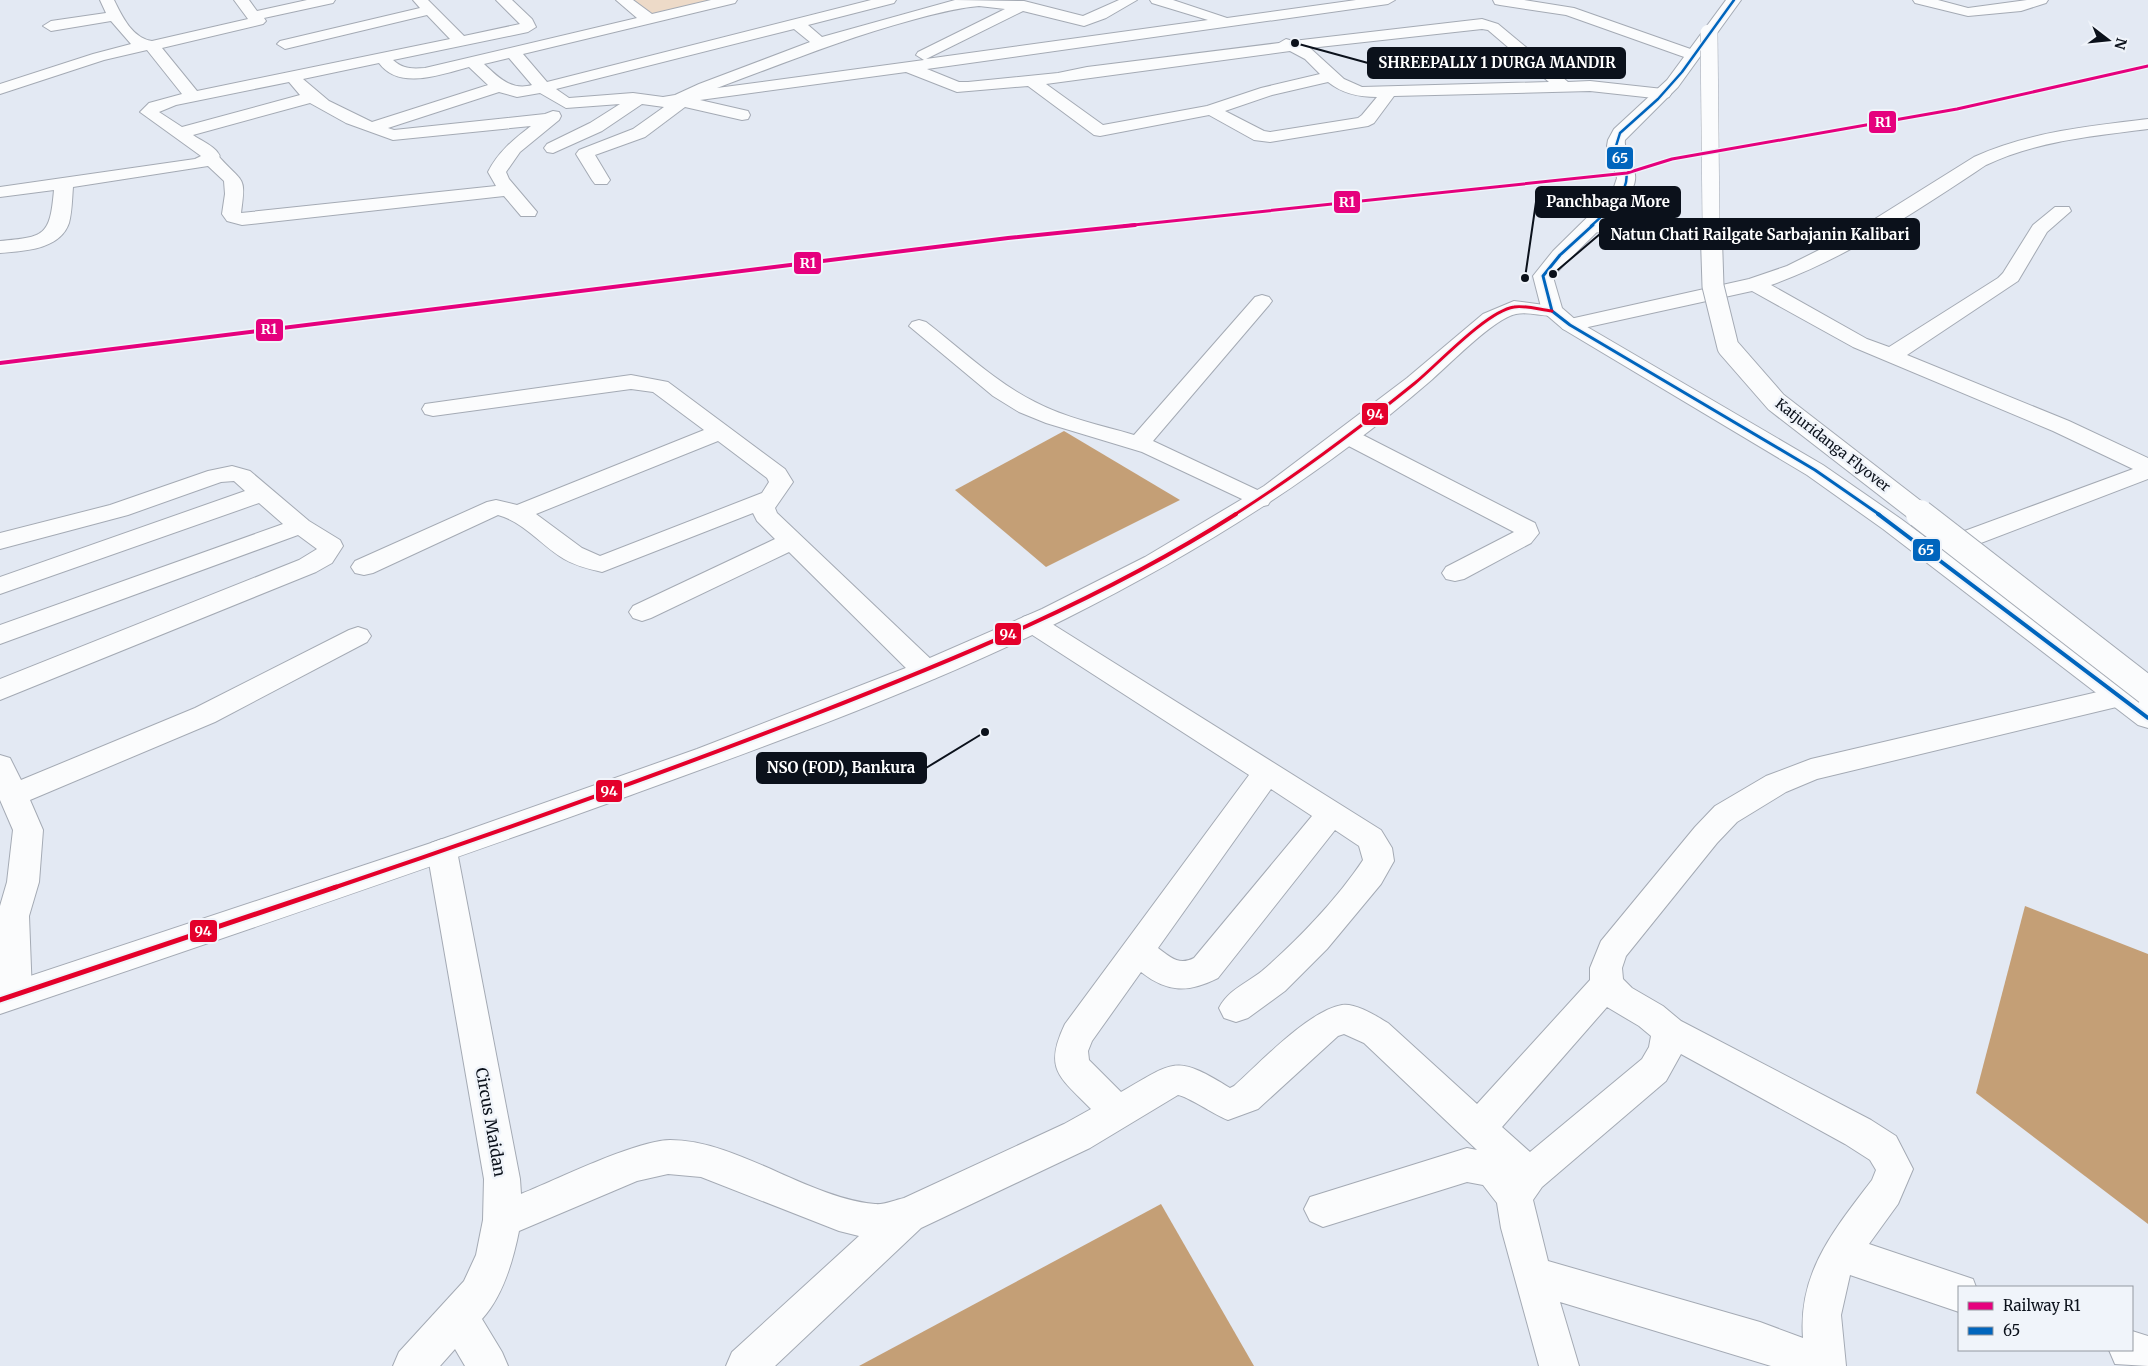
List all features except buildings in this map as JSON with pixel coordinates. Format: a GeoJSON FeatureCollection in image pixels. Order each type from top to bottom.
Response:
{"type":"FeatureCollection","features":[{"type":"Feature","properties":{"kind":"main road"},"geometry":{"type":"LineString","coordinates":[[107,0],[135,42],[148,46],[193,97]]}},
{"type":"Feature","properties":{"kind":"main road"},"geometry":{"type":"LineString","coordinates":[[241,0],[267,29],[301,74]]}},
{"type":"Feature","properties":{"kind":"main road"},"geometry":{"type":"LineString","coordinates":[[267,29],[328,0]]}},
{"type":"Feature","properties":{"kind":"main road"},"geometry":{"type":"LineString","coordinates":[[504,0],[527,22],[528,27],[172,101],[148,112],[206,149],[211,155],[210,159],[232,177],[235,193],[231,214],[234,218],[242,219],[509,190]]}},
{"type":"Feature","properties":{"kind":"main road"},"geometry":{"type":"LineString","coordinates":[[623,0],[649,19]]}},
{"type":"Feature","properties":{"kind":"main road"},"geometry":{"type":"LineString","coordinates":[[383,57],[392,69],[404,73],[425,73],[730,0]]}},
{"type":"Feature","properties":{"kind":"main road"},"geometry":{"type":"LineString","coordinates":[[748,47],[796,23],[889,0]]}},
{"type":"Feature","properties":{"kind":"main road"},"geometry":{"type":"LineString","coordinates":[[601,180],[585,154],[587,152],[639,133],[687,97],[818,44],[872,26],[961,3],[1027,3],[1084,21],[1130,0]]}},
{"type":"Feature","properties":{"kind":"main road"},"geometry":{"type":"LineString","coordinates":[[1157,0],[1226,21],[1310,54],[1330,77],[1344,87],[1356,91],[1389,92],[1563,86],[1616,87],[1663,94]]}},
{"type":"Feature","properties":{"kind":"main road"},"geometry":{"type":"LineString","coordinates":[[485,37],[508,53],[543,88],[566,103],[640,98],[663,102],[905,65],[1385,0],[1418,30]]}},
{"type":"Feature","properties":{"kind":"main road"},"geometry":{"type":"LineString","coordinates":[[1561,318],[1543,276],[1560,255],[1613,202],[1625,186],[1627,173],[1625,164],[1617,154],[1615,144],[1620,134],[1663,94],[1734,0]]}},
{"type":"Feature","properties":{"kind":"main road"},"geometry":{"type":"LineString","coordinates":[[1920,0],[1968,12],[2021,7],[2041,0]]}},
{"type":"Feature","properties":{"kind":"main road"},"geometry":{"type":"LineString","coordinates":[[1500,1],[1569,11],[1693,55]]}},
{"type":"Feature","properties":{"kind":"main road"},"geometry":{"type":"LineString","coordinates":[[816,3],[836,13]]}},
{"type":"Feature","properties":{"kind":"main road"},"geometry":{"type":"LineString","coordinates":[[905,65],[1027,3]]}},
{"type":"Feature","properties":{"kind":"main road"},"geometry":{"type":"LineString","coordinates":[[0,89],[99,57],[148,46],[267,29],[398,17],[425,5],[461,40]]}},
{"type":"Feature","properties":{"kind":"main road"},"geometry":{"type":"LineString","coordinates":[[384,6],[398,17]]}},
{"type":"Feature","properties":{"kind":"main road"},"geometry":{"type":"LineString","coordinates":[[705,6],[720,16]]}},
{"type":"Feature","properties":{"kind":"main road"},"geometry":{"type":"LineString","coordinates":[[51,26],[116,16]]}},
{"type":"Feature","properties":{"kind":"main road"},"geometry":{"type":"LineString","coordinates":[[796,23],[816,39],[818,44]]}},
{"type":"Feature","properties":{"kind":"main road"},"geometry":{"type":"LineString","coordinates":[[905,65],[962,88],[1418,30],[1490,25],[1563,86]]}},
{"type":"Feature","properties":{"kind":"main road"},"geometry":{"type":"LineString","coordinates":[[472,62],[500,86],[515,93],[543,88],[659,58],[733,33],[765,65]]}},
{"type":"Feature","properties":{"kind":"main road","name":"Katjuridanga Flyover"},"geometry":{"type":"LineString","coordinates":[[1709,33],[1709,152],[1713,286],[1728,347],[1776,402],[2141,705]]}},
{"type":"Feature","properties":{"kind":"main road"},"geometry":{"type":"LineString","coordinates":[[659,58],[672,68]]}},
{"type":"Feature","properties":{"kind":"main road"},"geometry":{"type":"LineString","coordinates":[[301,74],[298,87],[312,97],[371,128],[393,135],[412,135],[550,119]]}},
{"type":"Feature","properties":{"kind":"main road"},"geometry":{"type":"LineString","coordinates":[[1030,80],[1100,131],[1211,110],[1267,91],[1330,77]]}},
{"type":"Feature","properties":{"kind":"main road"},"geometry":{"type":"LineString","coordinates":[[686,79],[687,97]]}},
{"type":"Feature","properties":{"kind":"main road"},"geometry":{"type":"LineString","coordinates":[[371,128],[500,86]]}},
{"type":"Feature","properties":{"kind":"main road"},"geometry":{"type":"LineString","coordinates":[[1211,110],[1260,136],[1270,137],[1362,122],[1368,119],[1389,92]]}},
{"type":"Feature","properties":{"kind":"main road"},"geometry":{"type":"LineString","coordinates":[[180,133],[312,97]]}},
{"type":"Feature","properties":{"kind":"main road"},"geometry":{"type":"LineString","coordinates":[[687,97],[742,115]]}},
{"type":"Feature","properties":{"kind":"main road"},"geometry":{"type":"LineString","coordinates":[[553,148],[596,127],[640,98]]}},
{"type":"Feature","properties":{"kind":"main road"},"geometry":{"type":"LineString","coordinates":[[528,212],[509,190],[497,172],[500,164],[566,103]]}},
{"type":"Feature","properties":{"kind":"main road"},"geometry":{"type":"LineString","coordinates":[[1561,318],[1755,284],[1794,270],[1858,238],[1997,152],[2074,133],[2148,124]]}},
{"type":"Feature","properties":{"kind":"main road"},"geometry":{"type":"LineString","coordinates":[[0,192],[183,166],[210,159]]}},
{"type":"Feature","properties":{"kind":"main road"},"geometry":{"type":"LineString","coordinates":[[0,247],[41,240],[52,233],[58,226],[64,183]]}},
{"type":"Feature","properties":{"kind":"main road"},"geometry":{"type":"LineString","coordinates":[[1890,356],[2006,282],[2040,230],[2062,211]]}},
{"type":"Feature","properties":{"kind":"main road"},"geometry":{"type":"LineString","coordinates":[[1590,226],[1858,238]]}},
{"type":"Feature","properties":{"kind":"main road"},"geometry":{"type":"LineString","coordinates":[[1755,284],[1860,343],[2061,426],[2148,467]]}},
{"type":"Feature","properties":{"kind":"main road"},"geometry":{"type":"LineString","coordinates":[[1139,444],[1262,302]]}},
{"type":"Feature","properties":{"kind":"main road"},"geometry":{"type":"LineString","coordinates":[[0,766],[28,830],[23,882],[13,916],[8,997],[442,851],[707,756],[926,671],[1032,623],[1154,563],[1259,500],[1348,436],[1415,383],[1490,318],[1514,307],[1561,318],[1815,470],[2141,705]]}},
{"type":"Feature","properties":{"kind":"main road"},"geometry":{"type":"LineString","coordinates":[[919,326],[1001,391],[1027,407],[1054,418],[1139,444],[1259,500]]}},
{"type":"Feature","properties":{"kind":"main road"},"geometry":{"type":"LineString","coordinates":[[433,409],[631,382],[660,387],[777,474],[780,482],[778,489],[763,507],[766,516],[926,671]]}},
{"type":"Feature","properties":{"kind":"main road"},"geometry":{"type":"LineString","coordinates":[[518,513],[720,432]]}},
{"type":"Feature","properties":{"kind":"main road"},"geometry":{"type":"LineString","coordinates":[[1348,436],[1526,528],[1527,533],[1522,538],[1455,572]]}},
{"type":"Feature","properties":{"kind":"main road"},"geometry":{"type":"LineString","coordinates":[[1930,553],[2148,471]]}},
{"type":"Feature","properties":{"kind":"main road"},"geometry":{"type":"LineString","coordinates":[[0,540],[119,510],[216,476],[232,473],[242,476],[300,526],[331,546],[329,552],[322,559],[0,690]]}},
{"type":"Feature","properties":{"kind":"main road"},"geometry":{"type":"LineString","coordinates":[[0,586],[263,494]]}},
{"type":"Feature","properties":{"kind":"main road"},"geometry":{"type":"LineString","coordinates":[[364,567],[484,510],[496,507],[507,508],[518,513],[562,547],[592,563],[602,564],[768,499]]}},
{"type":"Feature","properties":{"kind":"main road"},"geometry":{"type":"LineString","coordinates":[[0,634],[300,526]]}},
{"type":"Feature","properties":{"kind":"main road"},"geometry":{"type":"LineString","coordinates":[[642,612],[792,541]]}},
{"type":"Feature","properties":{"kind":"main road"},"geometry":{"type":"LineString","coordinates":[[1032,623],[1370,838],[1377,848],[1379,861],[1316,940],[1273,981],[1236,1008]]}},
{"type":"Feature","properties":{"kind":"main road"},"geometry":{"type":"LineString","coordinates":[[13,794],[205,715],[358,636]]}},
{"type":"Feature","properties":{"kind":"main road"},"geometry":{"type":"LineString","coordinates":[[1826,1366],[1821,1316],[1828,1283],[1840,1253],[1885,1192],[1895,1169],[1883,1148],[1858,1132],[1669,1031],[1651,1016],[1620,998],[1607,984],[1606,968],[1612,950],[1706,835],[1726,814],[1776,784],[1811,770],[2141,705]]}},
{"type":"Feature","properties":{"kind":"main road"},"geometry":{"type":"LineString","coordinates":[[1118,1112],[1072,1066],[1071,1051],[1077,1034],[1267,773]]}},
{"type":"Feature","properties":{"kind":"main road"},"geometry":{"type":"LineString","coordinates":[[1138,951],[1162,969],[1177,976],[1193,976],[1206,968],[1332,814]]}},
{"type":"Feature","properties":{"kind":"main road","name":"Circus Maidan"},"geometry":{"type":"LineString","coordinates":[[412,1366],[478,1295],[495,1257],[502,1220],[502,1180],[442,851]]}},
{"type":"Feature","properties":{"kind":"main road"},"geometry":{"type":"LineString","coordinates":[[1478,1128],[1607,984]]}},
{"type":"Feature","properties":{"kind":"main road"},"geometry":{"type":"LineString","coordinates":[[502,1220],[634,1165],[668,1157],[701,1160],[839,1213],[867,1220],[876,1222],[908,1215],[1077,1136],[1173,1080],[1186,1079],[1201,1087],[1214,1098],[1228,1104],[1246,1098],[1326,1026],[1343,1019],[1359,1023],[1376,1033],[1478,1128],[1522,1185],[1520,1228],[1559,1366]]}},
{"type":"Feature","properties":{"kind":"main road"},"geometry":{"type":"LineString","coordinates":[[1522,1185],[1654,1070],[1666,1050],[1669,1031]]}},
{"type":"Feature","properties":{"kind":"main road"},"geometry":{"type":"LineString","coordinates":[[1323,1209],[1467,1165],[1494,1170],[1522,1185]]}},
{"type":"Feature","properties":{"kind":"main road"},"geometry":{"type":"LineString","coordinates":[[746,1366],[908,1215]]}},
{"type":"Feature","properties":{"kind":"main road"},"geometry":{"type":"LineString","coordinates":[[1840,1253],[1958,1293]]}},
{"type":"Feature","properties":{"kind":"main road"},"geometry":{"type":"LineString","coordinates":[[1533,1275],[1760,1342],[1800,1357],[1816,1366]]}},
{"type":"Feature","properties":{"kind":"main road"},"geometry":{"type":"LineString","coordinates":[[458,1317],[488,1366]]}},
{"type":"Feature","properties":{"kind":"main road"},"geometry":{"type":"LineString","coordinates":[[2133,1351],[2148,1356]]}},
{"type":"Feature","properties":{"kind":"shaded area"},"geometry":{"type":"Polygon","coordinates":[[[630,0],[720,0],[651,17],[630,0]]]}},
{"type":"Feature","properties":{"kind":"shaded area"},"geometry":{"type":"Polygon","coordinates":[[[1064,431],[1180,500],[1046,567],[955,490],[1064,431]]]}},
{"type":"Feature","properties":{"kind":"shaded area"},"geometry":{"type":"Polygon","coordinates":[[[2025,906],[2148,954],[2148,1224],[1976,1093],[2025,906]]]}},
{"type":"Feature","properties":{"kind":"shaded area"},"geometry":{"type":"Polygon","coordinates":[[[1161,1204],[1254,1366],[859,1366],[1161,1204]]]}},
{"type":"Feature","properties":{"kind":"rail line","name":"R1"},"geometry":{"type":"LineString","coordinates":[[0,363],[1008,238],[1627,173],[1672,159],[1957,109],[2148,66]]}},
{"type":"Feature","properties":{"kind":"transit line","name":"65"},"geometry":{"type":"LineString","coordinates":[[1734,0],[1673,83],[1620,133],[1616,140],[1616,146],[1625,171],[1625,186],[1613,204],[1560,255],[1543,276],[1552,311],[1570,325],[1815,470],[1892,524],[2148,718]]}},
{"type":"Feature","properties":{"kind":"transit line","name":"94"},"geometry":{"type":"LineString","coordinates":[[0,1000],[442,851],[707,756],[926,671],[1051,615],[1154,563],[1214,528],[1272,491],[1347,436],[1415,383],[1490,318],[1514,307],[1552,311]]}},
{"type":"Feature","properties":{"kind":"place","name":"SHREEPALLY 1 DURGA MANDIR"},"geometry":{"type":"Point","coordinates":[1295,43]}},
{"type":"Feature","properties":{"kind":"place","name":"Natun Chati Railgate Sarbajanin Kalibari"},"geometry":{"type":"Point","coordinates":[1553,274]}},
{"type":"Feature","properties":{"kind":"place","name":"Panchbaga More"},"geometry":{"type":"Point","coordinates":[1525,278]}},
{"type":"Feature","properties":{"kind":"place","name":"NSO (FOD), Bankura"},"geometry":{"type":"Point","coordinates":[985,732]}}]}
